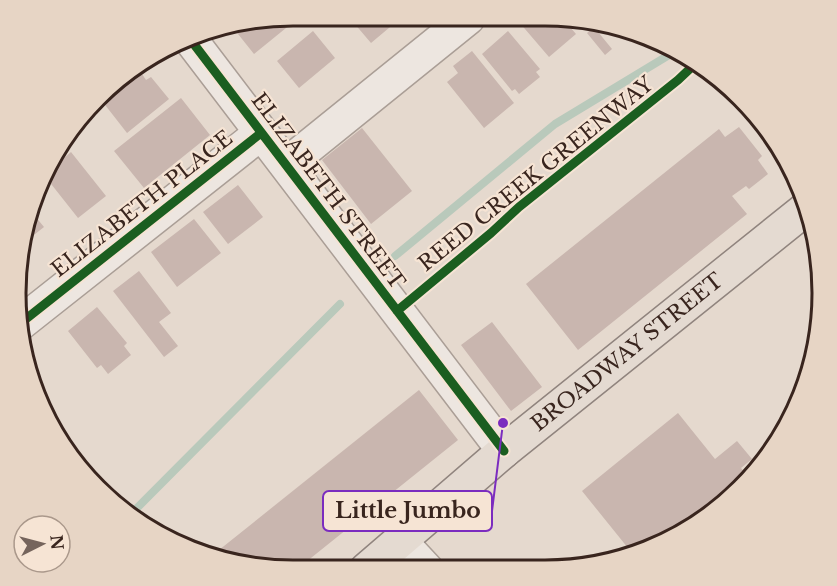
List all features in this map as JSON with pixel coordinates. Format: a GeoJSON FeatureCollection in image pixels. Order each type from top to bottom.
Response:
{"type":"FeatureCollection","features":[{"type":"Feature","properties":{"kind":"main road","name":"BROADWAY STREET"},"geometry":{"type":"LineString","coordinates":[[378,560],[504,451],[799,214]]}},
{"type":"Feature","properties":{"kind":"street"},"geometry":{"type":"LineString","coordinates":[[286,165],[458,26]]}},
{"type":"Feature","properties":{"kind":"street","name":"ELIZABETH STREET"},"geometry":{"type":"LineString","coordinates":[[194,45],[504,451]]}},
{"type":"Feature","properties":{"kind":"street","name":"ELIZABETH PLACE"},"geometry":{"type":"LineString","coordinates":[[27,318],[261,133]]}},
{"type":"Feature","properties":{"kind":"street"},"geometry":{"type":"LineString","coordinates":[[400,541],[418,560]]}},
{"type":"Feature","properties":{"kind":"building"},"geometry":{"type":"Polygon","coordinates":[[[288,26],[254,54],[236,32],[288,26]]]}},
{"type":"Feature","properties":{"kind":"building"},"geometry":{"type":"Polygon","coordinates":[[[357,26],[391,26],[371,43],[357,26]]]}},
{"type":"Feature","properties":{"kind":"building"},"geometry":{"type":"Polygon","coordinates":[[[522,26],[570,27],[576,34],[549,57],[522,26]]]}},
{"type":"Feature","properties":{"kind":"building"},"geometry":{"type":"Polygon","coordinates":[[[590,30],[598,31],[612,49],[605,55],[587,33],[590,30]]]}},
{"type":"Feature","properties":{"kind":"building"},"geometry":{"type":"Polygon","coordinates":[[[313,31],[335,58],[299,88],[277,61],[313,31]]]}},
{"type":"Feature","properties":{"kind":"building"},"geometry":{"type":"Polygon","coordinates":[[[508,31],[540,69],[536,72],[540,77],[519,94],[515,89],[512,91],[482,54],[508,31]]]}},
{"type":"Feature","properties":{"kind":"building"},"geometry":{"type":"Polygon","coordinates":[[[472,51],[514,103],[484,128],[447,82],[458,73],[453,66],[472,51]]]}},
{"type":"Feature","properties":{"kind":"building"},"geometry":{"type":"Polygon","coordinates":[[[141,73],[146,80],[151,77],[169,99],[127,133],[104,104],[141,73]]]}},
{"type":"Feature","properties":{"kind":"building"},"geometry":{"type":"Polygon","coordinates":[[[181,98],[210,135],[144,188],[114,151],[181,98]]]}},
{"type":"Feature","properties":{"kind":"building"},"geometry":{"type":"Polygon","coordinates":[[[739,127],[762,156],[758,160],[768,174],[749,189],[746,186],[732,196],[747,214],[578,350],[526,284],[719,129],[725,137],[739,127]]]}},
{"type":"Feature","properties":{"kind":"building"},"geometry":{"type":"Polygon","coordinates":[[[362,128],[412,191],[371,224],[322,160],[362,128]]]}},
{"type":"Feature","properties":{"kind":"building"},"geometry":{"type":"Polygon","coordinates":[[[71,152],[106,196],[78,218],[50,182],[60,162],[71,152]]]}},
{"type":"Feature","properties":{"kind":"building"},"geometry":{"type":"Polygon","coordinates":[[[238,185],[263,217],[228,244],[203,212],[238,185]]]}},
{"type":"Feature","properties":{"kind":"building"},"geometry":{"type":"Polygon","coordinates":[[[37,218],[44,227],[32,236],[37,218]]]}},
{"type":"Feature","properties":{"kind":"building"},"geometry":{"type":"Polygon","coordinates":[[[194,219],[221,253],[177,287],[151,252],[194,219]]]}},
{"type":"Feature","properties":{"kind":"building"},"geometry":{"type":"Polygon","coordinates":[[[139,271],[171,313],[159,322],[178,346],[164,357],[113,291],[139,271]]]}},
{"type":"Feature","properties":{"kind":"building"},"geometry":{"type":"Polygon","coordinates":[[[97,307],[127,343],[124,346],[131,355],[108,374],[101,365],[97,368],[68,331],[97,307]]]}},
{"type":"Feature","properties":{"kind":"building"},"geometry":{"type":"Polygon","coordinates":[[[492,322],[542,387],[511,411],[461,345],[492,322]]]}},
{"type":"Feature","properties":{"kind":"building"},"geometry":{"type":"Polygon","coordinates":[[[419,390],[458,440],[308,560],[258,558],[219,550],[419,390]]]}},
{"type":"Feature","properties":{"kind":"building"},"geometry":{"type":"Polygon","coordinates":[[[678,413],[715,459],[737,441],[752,459],[741,468],[743,471],[733,482],[693,515],[662,533],[627,547],[582,491],[678,413]]]}},
{"type":"Feature","properties":{"kind":"waterway"},"geometry":{"type":"LineString","coordinates":[[395,256],[555,124],[668,56]]}},
{"type":"Feature","properties":{"kind":"waterway"},"geometry":{"type":"LineString","coordinates":[[136,509],[340,304]]}},
{"type":"Feature","properties":{"kind":"cycle path"},"geometry":{"type":"LineString","coordinates":[[194,45],[504,451]]}},
{"type":"Feature","properties":{"kind":"cycle path","name":"REED CREEK GREENWAY"},"geometry":{"type":"LineString","coordinates":[[397,311],[519,207],[690,69]]}},
{"type":"Feature","properties":{"kind":"cycle path"},"geometry":{"type":"LineString","coordinates":[[27,318],[261,133]]}},
{"type":"Feature","properties":{"kind":"place","name":"Little Jumbo"},"geometry":{"type":"Point","coordinates":[503,423]}}]}
